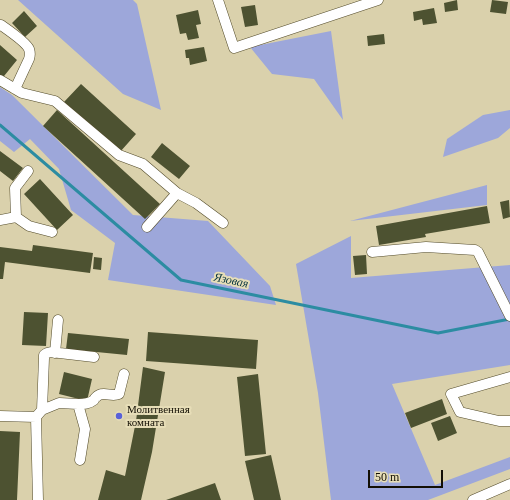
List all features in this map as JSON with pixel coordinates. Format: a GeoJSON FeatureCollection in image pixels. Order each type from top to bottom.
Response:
{"type":"FeatureCollection","features":[{"type":"Feature","properties":{"kind":"street"},"geometry":{"type":"LineString","coordinates":[[218,0],[234,48],[378,0]]}},
{"type":"Feature","properties":{"kind":"street"},"geometry":{"type":"LineString","coordinates":[[1,25],[29,49],[29,59],[15,89]]}},
{"type":"Feature","properties":{"kind":"street"},"geometry":{"type":"LineString","coordinates":[[0,80],[22,93],[56,101],[119,155],[144,164],[177,193],[196,203],[223,223]]}},
{"type":"Feature","properties":{"kind":"street"},"geometry":{"type":"LineString","coordinates":[[16,217],[15,188],[28,171]]}},
{"type":"Feature","properties":{"kind":"street"},"geometry":{"type":"LineString","coordinates":[[147,227],[177,193]]}},
{"type":"Feature","properties":{"kind":"street"},"geometry":{"type":"LineString","coordinates":[[0,220],[16,217],[29,226],[52,232]]}},
{"type":"Feature","properties":{"kind":"street"},"geometry":{"type":"LineString","coordinates":[[372,252],[426,247],[475,250],[478,252],[510,316]]}},
{"type":"Feature","properties":{"kind":"street"},"geometry":{"type":"LineString","coordinates":[[55,353],[58,320]]}},
{"type":"Feature","properties":{"kind":"street"},"geometry":{"type":"LineString","coordinates":[[38,500],[39,414],[44,355],[47,353],[55,353],[94,357]]}},
{"type":"Feature","properties":{"kind":"street"},"geometry":{"type":"LineString","coordinates":[[0,416],[39,414],[59,403],[88,404],[102,394],[114,396],[119,394],[124,374]]}},
{"type":"Feature","properties":{"kind":"street"},"geometry":{"type":"LineString","coordinates":[[510,377],[450,394],[460,412],[500,421],[510,421]]}},
{"type":"Feature","properties":{"kind":"street"},"geometry":{"type":"LineString","coordinates":[[78,404],[86,429],[80,460]]}},
{"type":"Feature","properties":{"kind":"street"},"geometry":{"type":"LineString","coordinates":[[473,500],[510,484]]}},
{"type":"Feature","properties":{"kind":"shaded area"},"geometry":{"type":"Polygon","coordinates":[[[18,0],[133,0],[137,4],[161,110],[123,94],[18,0]]]}},
{"type":"Feature","properties":{"kind":"shaded area"},"geometry":{"type":"Polygon","coordinates":[[[331,31],[343,120],[314,79],[272,74],[250,47],[331,31]]]}},
{"type":"Feature","properties":{"kind":"shaded area"},"geometry":{"type":"Polygon","coordinates":[[[0,87],[12,95],[133,215],[208,221],[270,286],[276,305],[108,280],[115,243],[71,210],[59,169],[30,139],[14,152],[0,141],[0,87]]]}},
{"type":"Feature","properties":{"kind":"shaded area"},"geometry":{"type":"Polygon","coordinates":[[[510,110],[510,128],[498,138],[443,157],[447,139],[483,115],[510,110]]]}},
{"type":"Feature","properties":{"kind":"shaded area"},"geometry":{"type":"Polygon","coordinates":[[[487,185],[487,205],[350,221],[487,185]]]}},
{"type":"Feature","properties":{"kind":"shaded area"},"geometry":{"type":"Polygon","coordinates":[[[351,236],[351,278],[510,265],[510,365],[392,384],[435,485],[510,457],[510,469],[428,500],[331,500],[318,393],[296,264],[351,236]]]}},
{"type":"Feature","properties":{"kind":"building"},"geometry":{"type":"Polygon","coordinates":[[[457,0],[458,10],[445,12],[444,3],[457,0]]]}},
{"type":"Feature","properties":{"kind":"building"},"geometry":{"type":"Polygon","coordinates":[[[492,0],[508,2],[506,14],[490,12],[492,0]]]}},
{"type":"Feature","properties":{"kind":"building"},"geometry":{"type":"Polygon","coordinates":[[[255,5],[258,25],[245,27],[241,7],[255,5]]]}},
{"type":"Feature","properties":{"kind":"building"},"geometry":{"type":"Polygon","coordinates":[[[434,8],[437,23],[423,25],[422,19],[414,21],[413,12],[434,8]]]}},
{"type":"Feature","properties":{"kind":"building"},"geometry":{"type":"Polygon","coordinates":[[[198,10],[201,24],[196,25],[199,38],[188,40],[186,33],[180,34],[176,15],[198,10]]]}},
{"type":"Feature","properties":{"kind":"building"},"geometry":{"type":"Polygon","coordinates":[[[24,11],[37,26],[25,37],[12,23],[24,11]]]}},
{"type":"Feature","properties":{"kind":"building"},"geometry":{"type":"Polygon","coordinates":[[[384,34],[385,44],[368,46],[367,36],[384,34]]]}},
{"type":"Feature","properties":{"kind":"building"},"geometry":{"type":"Polygon","coordinates":[[[0,45],[17,60],[0,81],[0,45]]]}},
{"type":"Feature","properties":{"kind":"building"},"geometry":{"type":"Polygon","coordinates":[[[204,47],[207,61],[190,65],[189,58],[186,58],[185,50],[204,47]]]}},
{"type":"Feature","properties":{"kind":"building"},"geometry":{"type":"Polygon","coordinates":[[[81,84],[136,134],[120,152],[64,102],[81,84]]]}},
{"type":"Feature","properties":{"kind":"building"},"geometry":{"type":"Polygon","coordinates":[[[57,110],[160,204],[145,219],[43,126],[57,110]]]}},
{"type":"Feature","properties":{"kind":"building"},"geometry":{"type":"Polygon","coordinates":[[[162,143],[190,166],[179,179],[151,157],[162,143]]]}},
{"type":"Feature","properties":{"kind":"building"},"geometry":{"type":"Polygon","coordinates":[[[0,151],[23,168],[13,181],[0,171],[0,151]]]}},
{"type":"Feature","properties":{"kind":"building"},"geometry":{"type":"Polygon","coordinates":[[[40,179],[73,215],[57,230],[24,194],[40,179]]]}},
{"type":"Feature","properties":{"kind":"building"},"geometry":{"type":"Polygon","coordinates":[[[509,200],[510,217],[503,219],[500,202],[509,200]]]}},
{"type":"Feature","properties":{"kind":"building"},"geometry":{"type":"Polygon","coordinates":[[[487,206],[490,223],[425,234],[426,237],[379,245],[376,226],[487,206]]]}},
{"type":"Feature","properties":{"kind":"building"},"geometry":{"type":"Polygon","coordinates":[[[33,245],[93,253],[90,273],[5,262],[3,279],[0,279],[0,247],[32,251],[33,245]]]}},
{"type":"Feature","properties":{"kind":"building"},"geometry":{"type":"Polygon","coordinates":[[[366,255],[367,274],[355,275],[353,256],[366,255]]]}},
{"type":"Feature","properties":{"kind":"building"},"geometry":{"type":"Polygon","coordinates":[[[94,257],[102,258],[101,270],[93,269],[94,257]]]}},
{"type":"Feature","properties":{"kind":"building"},"geometry":{"type":"Polygon","coordinates":[[[24,312],[48,313],[46,346],[22,345],[24,312]]]}},
{"type":"Feature","properties":{"kind":"building"},"geometry":{"type":"Polygon","coordinates":[[[148,332],[258,340],[256,369],[146,361],[148,332]]]}},
{"type":"Feature","properties":{"kind":"building"},"geometry":{"type":"Polygon","coordinates":[[[68,333],[129,339],[127,355],[66,349],[68,333]]]}},
{"type":"Feature","properties":{"kind":"building"},"geometry":{"type":"Polygon","coordinates":[[[143,367],[165,372],[152,452],[141,500],[98,500],[106,470],[125,476],[136,421],[143,367]]]}},
{"type":"Feature","properties":{"kind":"building"},"geometry":{"type":"Polygon","coordinates":[[[64,372],[92,379],[87,401],[59,394],[64,372]]]}},
{"type":"Feature","properties":{"kind":"building"},"geometry":{"type":"Polygon","coordinates":[[[258,374],[266,454],[245,456],[237,377],[258,374]]]}},
{"type":"Feature","properties":{"kind":"building"},"geometry":{"type":"Polygon","coordinates":[[[442,399],[447,414],[411,428],[405,413],[442,399]]]}},
{"type":"Feature","properties":{"kind":"building"},"geometry":{"type":"Polygon","coordinates":[[[450,416],[457,433],[438,441],[431,423],[450,416]]]}},
{"type":"Feature","properties":{"kind":"building"},"geometry":{"type":"Polygon","coordinates":[[[0,431],[20,432],[17,500],[0,500],[0,431]]]}},
{"type":"Feature","properties":{"kind":"building"},"geometry":{"type":"Polygon","coordinates":[[[271,455],[281,500],[254,500],[245,461],[271,455]]]}},
{"type":"Feature","properties":{"kind":"building"},"geometry":{"type":"Polygon","coordinates":[[[215,483],[221,500],[166,500],[215,483]]]}},
{"type":"Feature","properties":{"kind":"waterway","name":"Язовая"},"geometry":{"type":"LineString","coordinates":[[0,125],[181,280],[438,333],[510,319]]}},
{"type":"Feature","properties":{"kind":"place","name":"Молитвенная комната"},"geometry":{"type":"Point","coordinates":[119,416]}}]}
